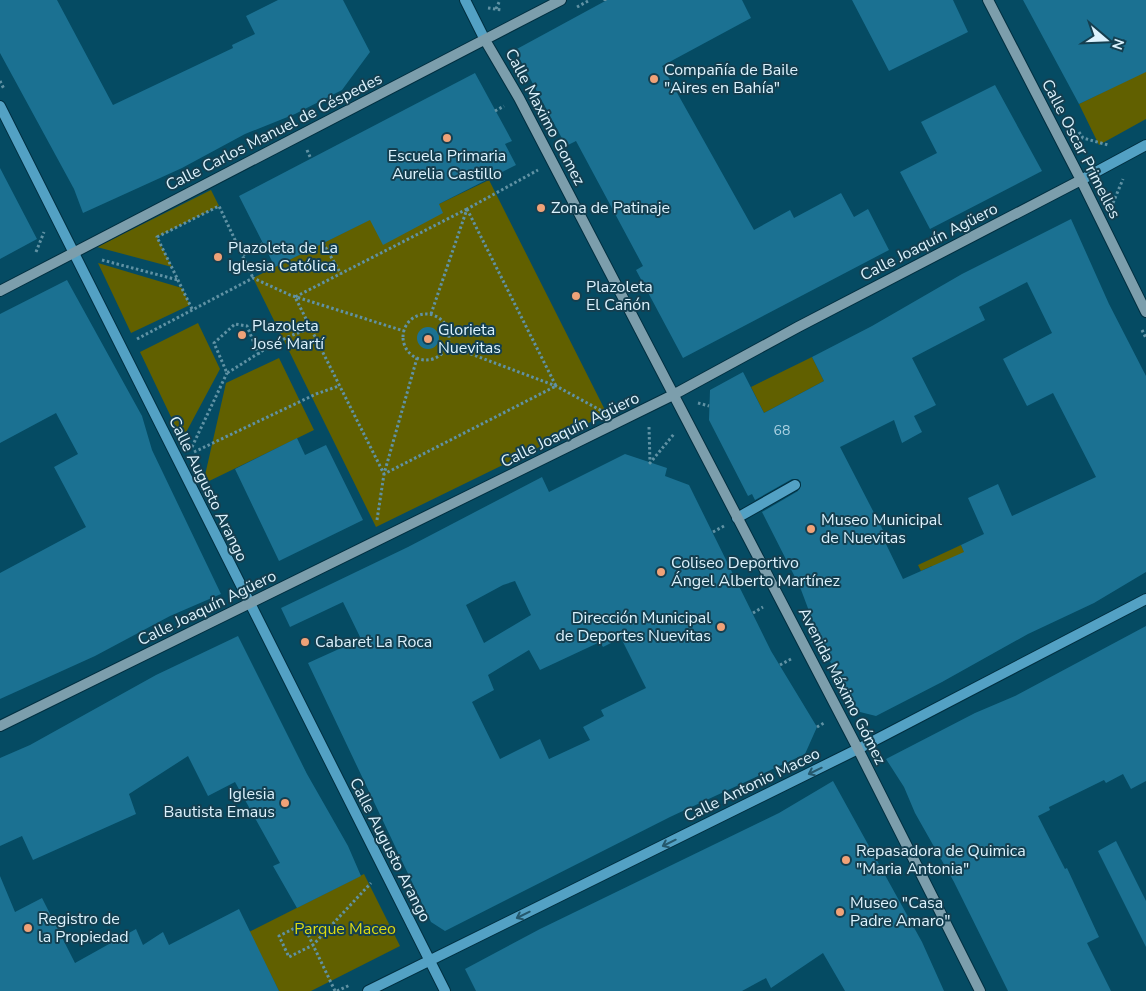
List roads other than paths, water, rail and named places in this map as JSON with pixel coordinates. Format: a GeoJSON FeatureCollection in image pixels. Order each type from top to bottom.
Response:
{"type":"FeatureCollection","features":[{"type":"Feature","properties":{"kind":"main road","name":"Calle Carlos Manuel de Céspedes"},"geometry":{"type":"LineString","coordinates":[[0,291],[561,0]]}},
{"type":"Feature","properties":{"kind":"main road","name":"Calle Oscar Primelles"},"geometry":{"type":"LineString","coordinates":[[988,0],[1081,180],[1146,312]]}},
{"type":"Feature","properties":{"kind":"main road","name":"Calle Maximo Gomez"},"geometry":{"type":"LineString","coordinates":[[485,40],[524,106],[673,396]]}},
{"type":"Feature","properties":{"kind":"main road","name":"Calle Joaquín Agüero"},"geometry":{"type":"LineString","coordinates":[[0,726],[673,396],[798,327],[1081,180]]}},
{"type":"Feature","properties":{"kind":"main road","name":"Avenida Máximo Gómez"},"geometry":{"type":"LineString","coordinates":[[673,396],[858,749],[980,991]]}},
{"type":"Feature","properties":{"kind":"street"},"geometry":{"type":"LineString","coordinates":[[465,0],[485,40]]}},
{"type":"Feature","properties":{"kind":"street","name":"Calle Augusto Arango"},"geometry":{"type":"LineString","coordinates":[[0,106],[445,991]]}},
{"type":"Feature","properties":{"kind":"street","name":"Calle Joaquín Agüero"},"geometry":{"type":"LineString","coordinates":[[1081,180],[1146,145]]}},
{"type":"Feature","properties":{"kind":"street"},"geometry":{"type":"LineString","coordinates":[[737,518],[795,486]]}},
{"type":"Feature","properties":{"kind":"street","name":"Calle Antonio Maceo"},"geometry":{"type":"LineString","coordinates":[[368,991],[858,749],[1146,599]]}},
{"type":"Feature","properties":{"kind":"place","name":"Compañía de Baile \"Aires en Bahía\""},"geometry":{"type":"Point","coordinates":[654,79]}},
{"type":"Feature","properties":{"kind":"place","name":"Escuela Primaria Aurelia Castillo"},"geometry":{"type":"Point","coordinates":[447,138]}},
{"type":"Feature","properties":{"kind":"place","name":"Zona de Patinaje"},"geometry":{"type":"Point","coordinates":[541,208]}},
{"type":"Feature","properties":{"kind":"place","name":"Plazoleta de La Iglesia Católica"},"geometry":{"type":"Point","coordinates":[218,257]}},
{"type":"Feature","properties":{"kind":"place","name":"Plazoleta El Cañón"},"geometry":{"type":"Point","coordinates":[576,296]}},
{"type":"Feature","properties":{"kind":"place","name":"Plazoleta José Martí"},"geometry":{"type":"Point","coordinates":[242,335]}},
{"type":"Feature","properties":{"kind":"place","name":"Glorieta Nuevitas"},"geometry":{"type":"Point","coordinates":[428,339]}},
{"type":"Feature","properties":{"kind":"place","name":"Museo Municipal de Nuevitas"},"geometry":{"type":"Point","coordinates":[811,529]}},
{"type":"Feature","properties":{"kind":"place","name":"Coliseo Deportivo Ángel Alberto Martínez"},"geometry":{"type":"Point","coordinates":[661,572]}},
{"type":"Feature","properties":{"kind":"place","name":"Dirección Municipal de Deportes Nuevitas"},"geometry":{"type":"Point","coordinates":[721,627]}},
{"type":"Feature","properties":{"kind":"place","name":"Cabaret La Roca"},"geometry":{"type":"Point","coordinates":[305,642]}},
{"type":"Feature","properties":{"kind":"place","name":"Iglesia Bautista Emaus"},"geometry":{"type":"Point","coordinates":[285,803]}},
{"type":"Feature","properties":{"kind":"place","name":"Repasadora de Quimica \"Maria Antonia\""},"geometry":{"type":"Point","coordinates":[846,860]}},
{"type":"Feature","properties":{"kind":"place","name":"Museo \"Casa Padre Amaro\""},"geometry":{"type":"Point","coordinates":[840,912]}},
{"type":"Feature","properties":{"kind":"place","name":"Registro de la Propiedad"},"geometry":{"type":"Point","coordinates":[28,928]}},
{"type":"Feature","properties":{"kind":"park label","name":"Parque Maceo"},"geometry":{"type":"Point","coordinates":[345,929]}}]}
